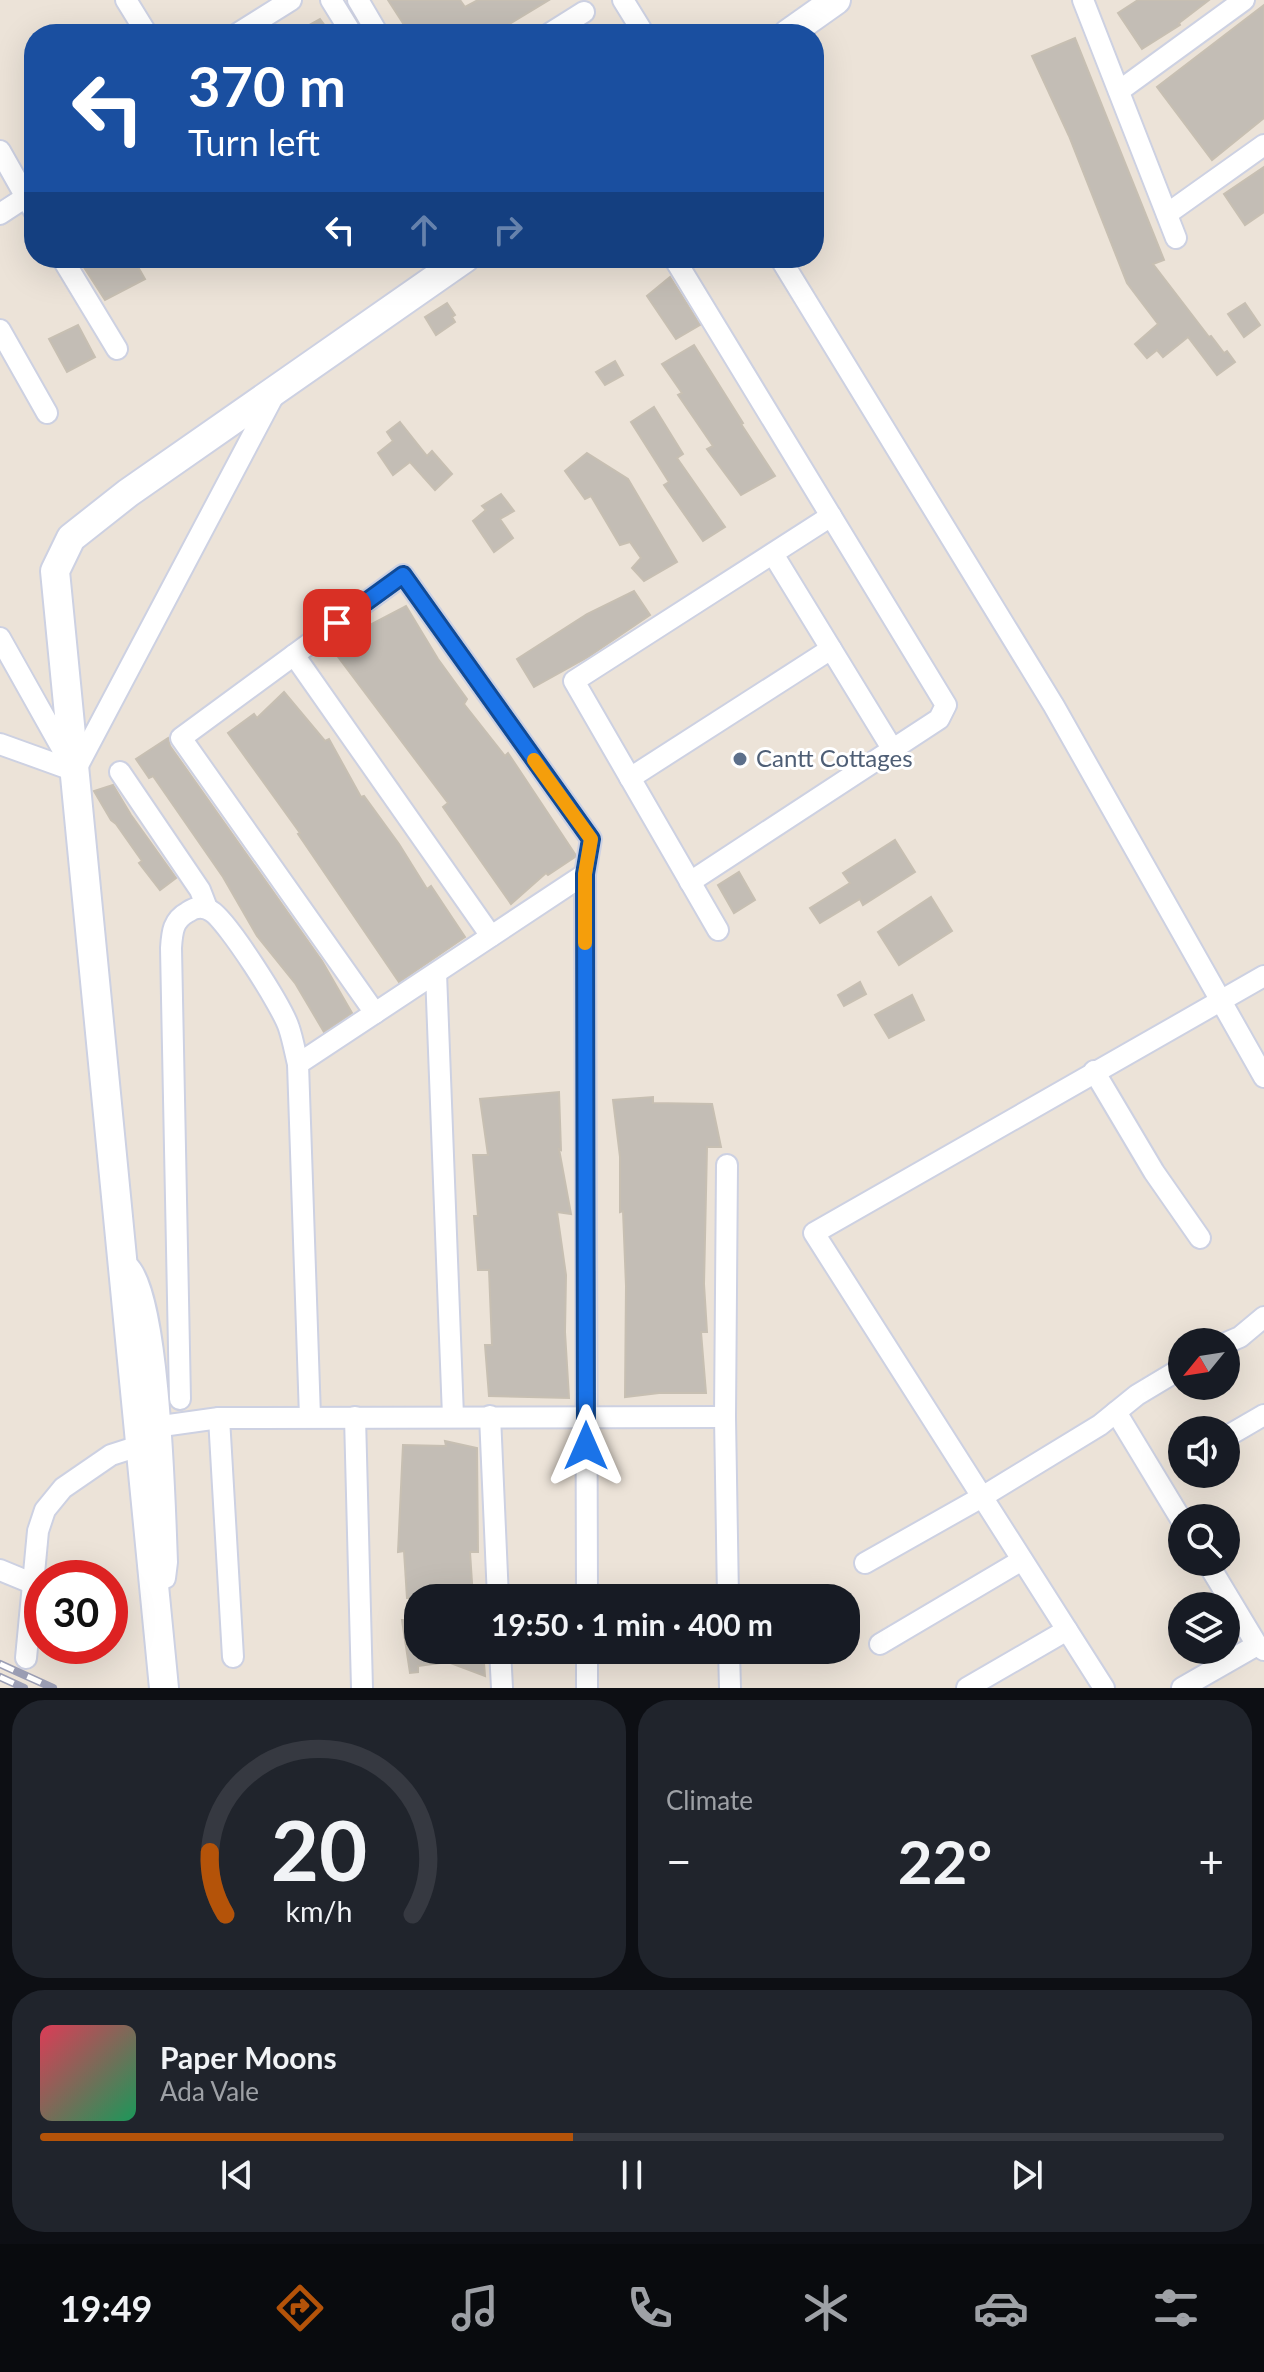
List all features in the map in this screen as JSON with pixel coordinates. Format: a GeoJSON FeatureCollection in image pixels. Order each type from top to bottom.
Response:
{"type":"FeatureCollection","features":[{"type":"Feature","properties":{"kind":"main road"},"geometry":{"type":"LineString","coordinates":[[802,24],[836,0]]}},
{"type":"Feature","properties":{"kind":"main road"},"geometry":{"type":"LineString","coordinates":[[164,1688],[55,571],[71,538],[128,493],[451,268]]}},
{"type":"Feature","properties":{"kind":"street"},"geometry":{"type":"LineString","coordinates":[[126,0],[141,24]]}},
{"type":"Feature","properties":{"kind":"street"},"geometry":{"type":"LineString","coordinates":[[253,24],[291,0]]}},
{"type":"Feature","properties":{"kind":"street"},"geometry":{"type":"LineString","coordinates":[[331,0],[346,24]]}},
{"type":"Feature","properties":{"kind":"street"},"geometry":{"type":"LineString","coordinates":[[358,0],[372,24]]}},
{"type":"Feature","properties":{"kind":"street"},"geometry":{"type":"LineString","coordinates":[[623,0],[638,24]]}},
{"type":"Feature","properties":{"kind":"street"},"geometry":{"type":"LineString","coordinates":[[1083,0],[1176,238]]}},
{"type":"Feature","properties":{"kind":"street"},"geometry":{"type":"LineString","coordinates":[[1119,91],[1244,0]]}},
{"type":"Feature","properties":{"kind":"street"},"geometry":{"type":"LineString","coordinates":[[565,24],[584,12]]}},
{"type":"Feature","properties":{"kind":"street"},"geometry":{"type":"LineString","coordinates":[[1167,214],[1264,145]]}},
{"type":"Feature","properties":{"kind":"street"},"geometry":{"type":"LineString","coordinates":[[0,151],[24,193]]}},
{"type":"Feature","properties":{"kind":"street"},"geometry":{"type":"LineString","coordinates":[[0,214],[24,206]]}},
{"type":"Feature","properties":{"kind":"street"},"geometry":{"type":"LineString","coordinates":[[68,268],[117,349]]}},
{"type":"Feature","properties":{"kind":"street"},"geometry":{"type":"LineString","coordinates":[[680,268],[946,705],[939,719],[690,882]]}},
{"type":"Feature","properties":{"kind":"street"},"geometry":{"type":"LineString","coordinates":[[786,268],[1054,706],[1264,1077]]}},
{"type":"Feature","properties":{"kind":"street"},"geometry":{"type":"LineString","coordinates":[[0,330],[47,413]]}},
{"type":"Feature","properties":{"kind":"street"},"geometry":{"type":"LineString","coordinates":[[75,771],[278,387]]}},
{"type":"Feature","properties":{"kind":"street"},"geometry":{"type":"LineString","coordinates":[[718,930],[574,681],[831,516]]}},
{"type":"Feature","properties":{"kind":"street"},"geometry":{"type":"LineString","coordinates":[[773,554],[893,750]]}},
{"type":"Feature","properties":{"kind":"street"},"geometry":{"type":"LineString","coordinates":[[375,1013],[181,738],[403,575],[591,839],[585,874],[587,1584]]}},
{"type":"Feature","properties":{"kind":"street"},"geometry":{"type":"LineString","coordinates":[[0,638],[75,771]]}},
{"type":"Feature","properties":{"kind":"street"},"geometry":{"type":"LineString","coordinates":[[630,778],[831,649]]}},
{"type":"Feature","properties":{"kind":"street"},"geometry":{"type":"LineString","coordinates":[[294,655],[491,936]]}},
{"type":"Feature","properties":{"kind":"street"},"geometry":{"type":"LineString","coordinates":[[0,744],[75,771]]}},
{"type":"Feature","properties":{"kind":"street"},"geometry":{"type":"LineString","coordinates":[[120,772],[200,890],[207,908]]}},
{"type":"Feature","properties":{"kind":"street"},"geometry":{"type":"LineString","coordinates":[[298,1064],[585,874]]}},
{"type":"Feature","properties":{"kind":"street"},"geometry":{"type":"LineString","coordinates":[[180,1399],[171,948],[172,927],[182,915],[195,907],[207,908],[218,916],[241,945],[289,1026],[298,1064],[310,1417]]}},
{"type":"Feature","properties":{"kind":"street"},"geometry":{"type":"LineString","coordinates":[[436,973],[453,1416]]}},
{"type":"Feature","properties":{"kind":"street"},"geometry":{"type":"LineString","coordinates":[[1104,1688],[814,1233],[1264,976]]}},
{"type":"Feature","properties":{"kind":"street"},"geometry":{"type":"LineString","coordinates":[[1094,1071],[1154,1172],[1200,1238]]}},
{"type":"Feature","properties":{"kind":"street"},"geometry":{"type":"LineString","coordinates":[[727,1165],[725,1417],[728,1584]]}},
{"type":"Feature","properties":{"kind":"street"},"geometry":{"type":"LineString","coordinates":[[123,1266],[132,1270],[136,1278],[148,1318],[162,1426],[167,1562],[165,1578],[155,1581]]}},
{"type":"Feature","properties":{"kind":"street"},"geometry":{"type":"LineString","coordinates":[[1240,1337],[1264,1317]]}},
{"type":"Feature","properties":{"kind":"street"},"geometry":{"type":"LineString","coordinates":[[865,1563],[1100,1425],[1137,1395],[1168,1376]]}},
{"type":"Feature","properties":{"kind":"street"},"geometry":{"type":"LineString","coordinates":[[1116,1412],[1172,1504]]}},
{"type":"Feature","properties":{"kind":"street"},"geometry":{"type":"LineString","coordinates":[[1240,1429],[1264,1415]]}},
{"type":"Feature","properties":{"kind":"street"},"geometry":{"type":"LineString","coordinates":[[490,1416],[497,1584]]}},
{"type":"Feature","properties":{"kind":"street"},"geometry":{"type":"LineString","coordinates":[[355,1417],[362,1688]]}},
{"type":"Feature","properties":{"kind":"street"},"geometry":{"type":"LineString","coordinates":[[162,1426],[219,1418],[725,1417]]}},
{"type":"Feature","properties":{"kind":"street"},"geometry":{"type":"LineString","coordinates":[[219,1418],[233,1657]]}},
{"type":"Feature","properties":{"kind":"street"},"geometry":{"type":"LineString","coordinates":[[36,1560],[38,1531],[45,1510],[63,1488],[111,1455],[139,1446]]}},
{"type":"Feature","properties":{"kind":"street"},"geometry":{"type":"LineString","coordinates":[[880,1644],[1022,1560]]}},
{"type":"Feature","properties":{"kind":"street"},"geometry":{"type":"LineString","coordinates":[[0,1570],[24,1580]]}},
{"type":"Feature","properties":{"kind":"street"},"geometry":{"type":"LineString","coordinates":[[1182,1688],[1261,1647],[1216,1576]]}},
{"type":"Feature","properties":{"kind":"street"},"geometry":{"type":"LineString","coordinates":[[967,1688],[1067,1630]]}},
{"type":"Feature","properties":{"kind":"street"},"geometry":{"type":"LineString","coordinates":[[501,1664],[502,1688]]}},
{"type":"Feature","properties":{"kind":"street"},"geometry":{"type":"LineString","coordinates":[[587,1664],[587,1688]]}},
{"type":"Feature","properties":{"kind":"street"},"geometry":{"type":"LineString","coordinates":[[729,1664],[730,1688]]}},
{"type":"Feature","properties":{"kind":"building"},"geometry":{"type":"Polygon","coordinates":[[[388,0],[460,0],[465,7],[478,0],[549,0],[509,24],[404,24],[388,0]]]}},
{"type":"Feature","properties":{"kind":"building"},"geometry":{"type":"Polygon","coordinates":[[[1138,0],[1209,0],[1180,25],[1142,49],[1118,13],[1138,0]]]}},
{"type":"Feature","properties":{"kind":"building"},"geometry":{"type":"Polygon","coordinates":[[[1264,5],[1264,118],[1212,160],[1157,87],[1264,5]]]}},
{"type":"Feature","properties":{"kind":"building"},"geometry":{"type":"Polygon","coordinates":[[[1075,38],[1164,260],[1153,264],[1209,337],[1235,362],[1217,375],[1188,337],[1163,357],[1157,350],[1147,358],[1135,344],[1158,324],[1127,283],[1069,136],[1032,56],[1075,38]]]}},
{"type":"Feature","properties":{"kind":"building"},"geometry":{"type":"Polygon","coordinates":[[[1264,167],[1264,212],[1245,225],[1224,194],[1264,167]]]}},
{"type":"Feature","properties":{"kind":"building"},"geometry":{"type":"Polygon","coordinates":[[[84,268],[139,268],[145,279],[105,300],[84,268]]]}},
{"type":"Feature","properties":{"kind":"building"},"geometry":{"type":"Polygon","coordinates":[[[670,277],[700,325],[676,339],[647,296],[670,277]]]}},
{"type":"Feature","properties":{"kind":"building"},"geometry":{"type":"Polygon","coordinates":[[[447,303],[455,315],[452,317],[455,322],[436,335],[425,317],[447,303]]]}},
{"type":"Feature","properties":{"kind":"building"},"geometry":{"type":"Polygon","coordinates":[[[1245,303],[1260,325],[1244,337],[1228,314],[1245,303]]]}},
{"type":"Feature","properties":{"kind":"building"},"geometry":{"type":"Polygon","coordinates":[[[78,325],[95,357],[67,372],[49,339],[78,325]]]}},
{"type":"Feature","properties":{"kind":"building"},"geometry":{"type":"Polygon","coordinates":[[[694,345],[775,476],[741,495],[707,449],[713,446],[678,395],[682,393],[662,364],[694,345]]]}},
{"type":"Feature","properties":{"kind":"building"},"geometry":{"type":"Polygon","coordinates":[[[615,361],[623,375],[605,385],[596,372],[615,361]]]}},
{"type":"Feature","properties":{"kind":"building"},"geometry":{"type":"Polygon","coordinates":[[[654,407],[683,454],[677,458],[725,527],[703,541],[664,485],[669,482],[631,422],[654,407]]]}},
{"type":"Feature","properties":{"kind":"building"},"geometry":{"type":"Polygon","coordinates":[[[400,422],[427,456],[432,451],[452,474],[435,490],[410,462],[393,475],[378,453],[393,441],[387,432],[400,422]]]}},
{"type":"Feature","properties":{"kind":"building"},"geometry":{"type":"Polygon","coordinates":[[[587,453],[628,479],[677,562],[644,581],[632,568],[641,558],[630,542],[620,545],[591,496],[585,499],[565,471],[587,453]]]}},
{"type":"Feature","properties":{"kind":"building"},"geometry":{"type":"Polygon","coordinates":[[[501,494],[514,511],[500,519],[513,538],[494,552],[473,521],[486,510],[482,506],[501,494]]]}},
{"type":"Feature","properties":{"kind":"building"},"geometry":{"type":"Polygon","coordinates":[[[634,591],[650,615],[588,657],[534,687],[517,659],[587,614],[634,591]]]}},
{"type":"Feature","properties":{"kind":"building"},"geometry":{"type":"Polygon","coordinates":[[[406,606],[467,699],[464,704],[505,756],[508,753],[575,854],[548,875],[546,873],[511,904],[443,807],[448,803],[336,654],[362,629],[406,606]]]}},
{"type":"Feature","properties":{"kind":"building"},"geometry":{"type":"Polygon","coordinates":[[[284,692],[325,741],[329,739],[361,797],[364,796],[399,844],[427,889],[431,886],[465,937],[399,982],[300,833],[228,733],[254,714],[257,718],[284,692]]]}},
{"type":"Feature","properties":{"kind":"building"},"geometry":{"type":"Polygon","coordinates":[[[168,738],[170,746],[322,961],[352,1013],[324,1032],[295,983],[257,936],[223,877],[153,776],[149,778],[136,759],[168,738]]]}},
{"type":"Feature","properties":{"kind":"building"},"geometry":{"type":"Polygon","coordinates":[[[113,785],[176,878],[160,890],[139,863],[142,861],[94,791],[113,785]]]}},
{"type":"Feature","properties":{"kind":"building"},"geometry":{"type":"Polygon","coordinates":[[[895,840],[915,872],[863,905],[860,899],[820,923],[810,908],[850,883],[843,873],[895,840]]]}},
{"type":"Feature","properties":{"kind":"building"},"geometry":{"type":"Polygon","coordinates":[[[739,872],[755,900],[734,913],[718,885],[739,872]]]}},
{"type":"Feature","properties":{"kind":"building"},"geometry":{"type":"Polygon","coordinates":[[[931,897],[952,931],[899,965],[878,932],[931,897]]]}},
{"type":"Feature","properties":{"kind":"building"},"geometry":{"type":"Polygon","coordinates":[[[860,982],[866,994],[844,1006],[838,995],[860,982]]]}},
{"type":"Feature","properties":{"kind":"building"},"geometry":{"type":"Polygon","coordinates":[[[912,995],[924,1020],[889,1038],[875,1015],[912,995]]]}},
{"type":"Feature","properties":{"kind":"building"},"geometry":{"type":"Polygon","coordinates":[[[559,1092],[559,1149],[571,1214],[557,1212],[566,1275],[569,1398],[489,1396],[485,1345],[492,1345],[489,1270],[478,1270],[474,1216],[478,1216],[473,1155],[488,1155],[480,1099],[559,1092]]]}},
{"type":"Feature","properties":{"kind":"building"},"geometry":{"type":"Polygon","coordinates":[[[653,1097],[653,1103],[712,1104],[721,1147],[707,1147],[704,1284],[707,1332],[701,1332],[706,1393],[625,1397],[623,1211],[620,1212],[620,1157],[613,1100],[653,1097]]]}},
{"type":"Feature","properties":{"kind":"building"},"geometry":{"type":"Polygon","coordinates":[[[445,1441],[477,1448],[478,1552],[470,1552],[472,1584],[406,1584],[404,1551],[398,1552],[403,1445],[446,1446],[445,1441]]]}},
{"type":"Feature","properties":{"kind":"building"},"geometry":{"type":"Polygon","coordinates":[[[409,1664],[433,1664],[418,1666],[418,1672],[410,1673],[409,1664]]]}},
{"type":"Feature","properties":{"kind":"building"},"geometry":{"type":"Polygon","coordinates":[[[453,1664],[484,1664],[485,1676],[453,1664]]]}},
{"type":"Feature","properties":{"kind":"railway"},"geometry":{"type":"LineString","coordinates":[[0,1664],[53,1688]]}},
{"type":"Feature","properties":{"kind":"railway"},"geometry":{"type":"LineString","coordinates":[[0,1677],[24,1688]]}},
{"type":"Feature","properties":{"kind":"slow traffic"},"geometry":{"type":"LineString","coordinates":[[534,760],[591,839],[585,874],[585,943]]}},
{"type":"Feature","properties":{"kind":"place","name":"Cantt Cottages"},"geometry":{"type":"Point","coordinates":[740,759]}},
{"type":"Feature","properties":{"kind":"route"},"geometry":{"type":"LineString","coordinates":[[337,623],[403,575],[591,839],[585,874],[586,1446]]}}]}
